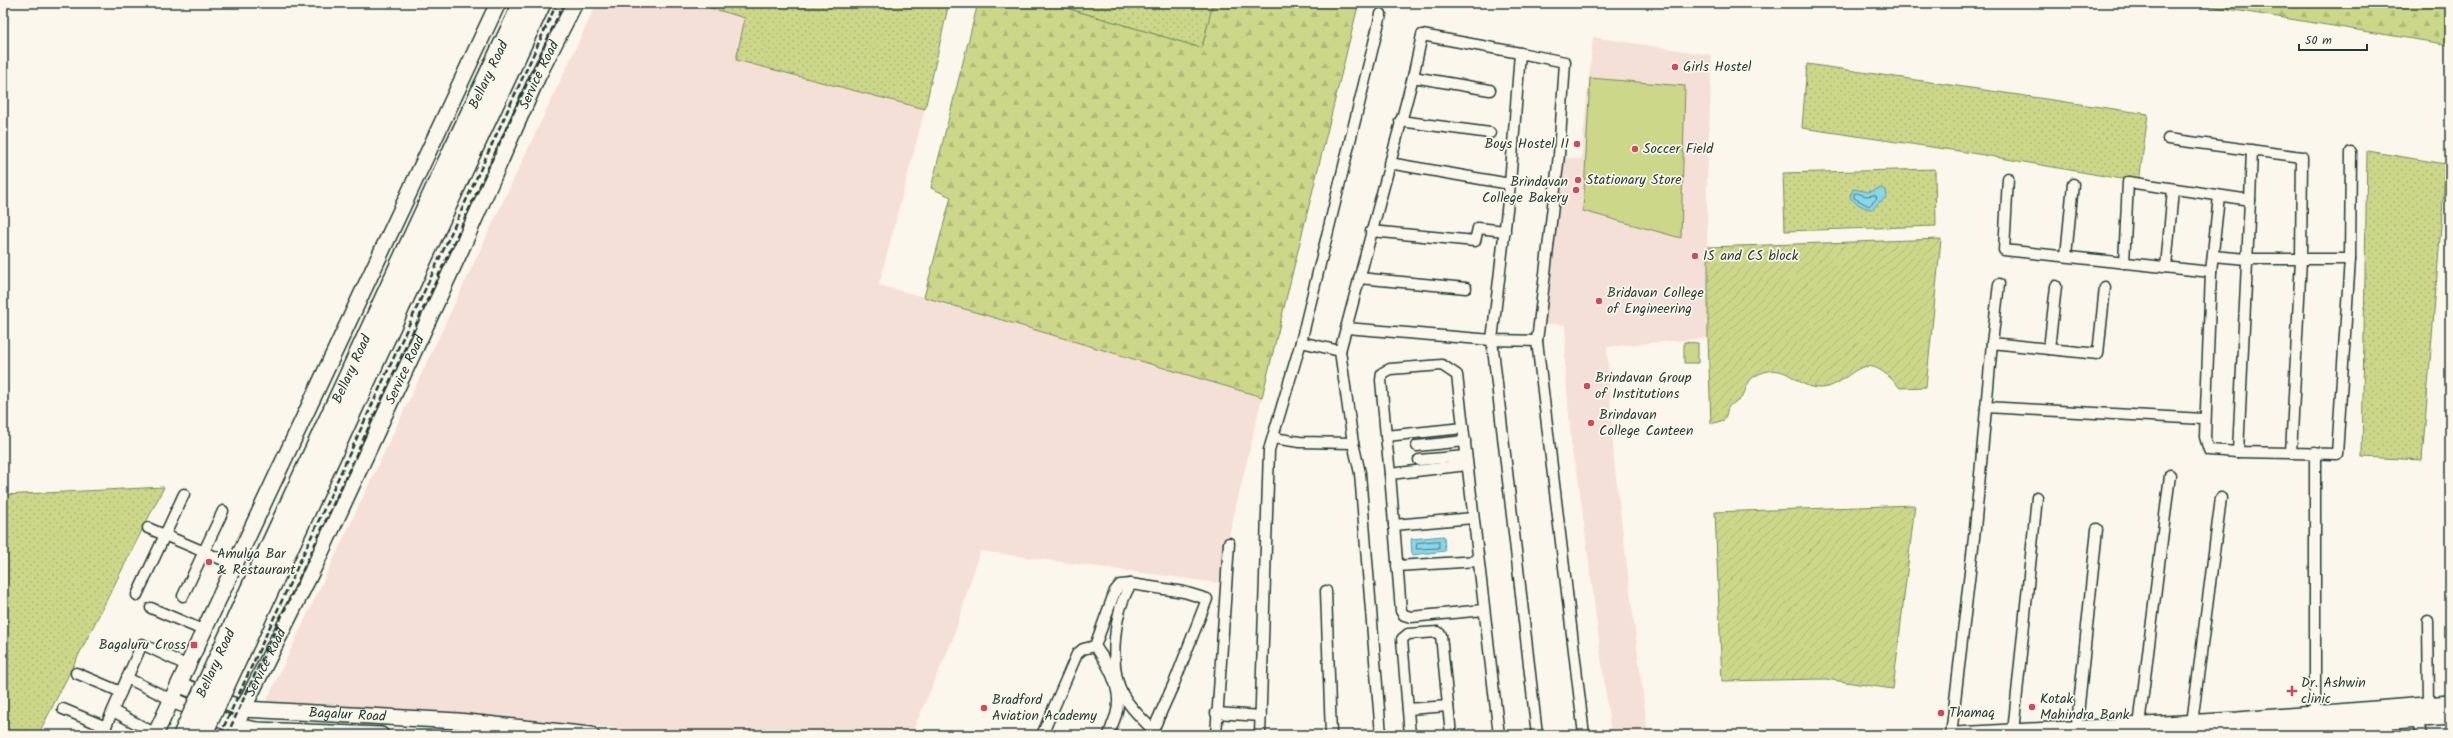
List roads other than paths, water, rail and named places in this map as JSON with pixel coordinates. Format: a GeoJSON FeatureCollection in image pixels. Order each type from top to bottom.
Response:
{"type":"FeatureCollection","features":[{"type":"Feature","properties":{"kind":"highway","name":"Bellary Road"},"geometry":{"type":"LineString","coordinates":[[202,735],[463,150],[523,3]]}},
{"type":"Feature","properties":{"kind":"highway","name":"Bellary Road"},"geometry":{"type":"LineString","coordinates":[[182,735],[463,150],[541,3]]}},
{"type":"Feature","properties":{"kind":"main road"},"geometry":{"type":"LineString","coordinates":[[156,734],[498,3]]}},
{"type":"Feature","properties":{"kind":"main road","name":"Service Road"},"geometry":{"type":"LineString","coordinates":[[234,730],[316,563],[464,244],[538,76],[575,3]]}},
{"type":"Feature","properties":{"kind":"main road","name":"Bagalur Road"},"geometry":{"type":"LineString","coordinates":[[180,685],[243,709],[458,722],[591,735]]}},
{"type":"Feature","properties":{"kind":"main road","name":"Bagalur Road"},"geometry":{"type":"LineString","coordinates":[[172,700],[234,730],[381,735]]}},
{"type":"Feature","properties":{"kind":"main road"},"geometry":{"type":"LineString","coordinates":[[2194,729],[2421,710],[2450,703]]}},
{"type":"Feature","properties":{"kind":"main road"},"geometry":{"type":"LineString","coordinates":[[2315,720],[2337,730],[2387,728],[2421,710],[2450,717]]}},
{"type":"Feature","properties":{"kind":"main road"},"geometry":{"type":"LineString","coordinates":[[1956,735],[2013,732],[2076,732],[2139,726],[2194,729],[2238,734],[2290,732],[2315,720]]}},
{"type":"Feature","properties":{"kind":"street"},"geometry":{"type":"LineString","coordinates":[[1260,735],[1269,450],[1301,342],[1381,14]]}},
{"type":"Feature","properties":{"kind":"street"},"geometry":{"type":"LineString","coordinates":[[1381,735],[1360,473],[1353,443],[1340,351],[1413,76],[1422,35],[1565,62],[1558,156],[1537,341],[1584,735]]}},
{"type":"Feature","properties":{"kind":"street"},"geometry":{"type":"LineString","coordinates":[[1520,53],[1510,184],[1492,340],[1537,735]]}},
{"type":"Feature","properties":{"kind":"street"},"geometry":{"type":"LineString","coordinates":[[1413,76],[1490,90]]}},
{"type":"Feature","properties":{"kind":"street"},"geometry":{"type":"LineString","coordinates":[[1400,122],[1490,133]]}},
{"type":"Feature","properties":{"kind":"street"},"geometry":{"type":"LineString","coordinates":[[2168,139],[2302,157],[2301,259],[2291,453]]}},
{"type":"Feature","properties":{"kind":"street"},"geometry":{"type":"LineString","coordinates":[[2238,452],[2252,150]]}},
{"type":"Feature","properties":{"kind":"street"},"geometry":{"type":"LineString","coordinates":[[2219,196],[2211,272],[2204,419],[2205,437],[2209,450],[2337,454],[2350,259],[2352,152]]}},
{"type":"Feature","properties":{"kind":"street"},"geometry":{"type":"LineString","coordinates":[[1389,163],[1510,184]]}},
{"type":"Feature","properties":{"kind":"street"},"geometry":{"type":"LineString","coordinates":[[2008,178],[2004,250],[2211,272]]}},
{"type":"Feature","properties":{"kind":"street"},"geometry":{"type":"LineString","coordinates":[[2124,263],[2128,182],[2173,190],[2250,200]]}},
{"type":"Feature","properties":{"kind":"street"},"geometry":{"type":"LineString","coordinates":[[2066,256],[2073,184]]}},
{"type":"Feature","properties":{"kind":"street"},"geometry":{"type":"LineString","coordinates":[[2166,267],[2173,190]]}},
{"type":"Feature","properties":{"kind":"street"},"geometry":{"type":"LineString","coordinates":[[1371,231],[1475,241],[1478,228],[1505,231]]}},
{"type":"Feature","properties":{"kind":"street"},"geometry":{"type":"LineString","coordinates":[[2213,256],[2248,260],[2350,259]]}},
{"type":"Feature","properties":{"kind":"street"},"geometry":{"type":"LineString","coordinates":[[1359,278],[1466,288]]}},
{"type":"Feature","properties":{"kind":"street"},"geometry":{"type":"LineString","coordinates":[[1951,735],[1975,529],[1998,284]]}},
{"type":"Feature","properties":{"kind":"street"},"geometry":{"type":"LineString","coordinates":[[2049,348],[2056,286]]}},
{"type":"Feature","properties":{"kind":"street"},"geometry":{"type":"LineString","coordinates":[[1992,342],[2098,354],[2105,287]]}},
{"type":"Feature","properties":{"kind":"street"},"geometry":{"type":"LineString","coordinates":[[1346,328],[1492,340],[1537,341]]}},
{"type":"Feature","properties":{"kind":"street"},"geometry":{"type":"LineString","coordinates":[[1301,342],[1340,351]]}},
{"type":"Feature","properties":{"kind":"street"},"geometry":{"type":"LineString","coordinates":[[1484,610],[1411,617],[1404,615],[1401,611],[1390,474],[1380,380],[1382,373],[1390,370],[1442,365],[1457,375],[1499,735]]}},
{"type":"Feature","properties":{"kind":"street"},"geometry":{"type":"LineString","coordinates":[[1986,407],[2204,419]]}},
{"type":"Feature","properties":{"kind":"street"},"geometry":{"type":"LineString","coordinates":[[1386,436],[1463,428]]}},
{"type":"Feature","properties":{"kind":"street"},"geometry":{"type":"LineString","coordinates":[[1273,438],[1300,442],[1353,443]]}},
{"type":"Feature","properties":{"kind":"street"},"geometry":{"type":"LineString","coordinates":[[1417,446],[1464,441]]}},
{"type":"Feature","properties":{"kind":"street"},"geometry":{"type":"LineString","coordinates":[[2315,453],[2315,720]]}},
{"type":"Feature","properties":{"kind":"street"},"geometry":{"type":"LineString","coordinates":[[1419,460],[1467,461]]}},
{"type":"Feature","properties":{"kind":"street"},"geometry":{"type":"LineString","coordinates":[[1390,474],[1467,461]]}},
{"type":"Feature","properties":{"kind":"street"},"geometry":{"type":"LineString","coordinates":[[2139,726],[2170,475]]}},
{"type":"Feature","properties":{"kind":"street"},"geometry":{"type":"LineString","coordinates":[[137,595],[184,494]]}},
{"type":"Feature","properties":{"kind":"street"},"geometry":{"type":"LineString","coordinates":[[2013,732],[2037,498]]}},
{"type":"Feature","properties":{"kind":"street"},"geometry":{"type":"LineString","coordinates":[[2194,729],[2221,498]]}},
{"type":"Feature","properties":{"kind":"street"},"geometry":{"type":"LineString","coordinates":[[183,596],[223,511]]}},
{"type":"Feature","properties":{"kind":"street"},"geometry":{"type":"LineString","coordinates":[[1394,525],[1474,518]]}},
{"type":"Feature","properties":{"kind":"street"},"geometry":{"type":"LineString","coordinates":[[148,528],[235,566]]}},
{"type":"Feature","properties":{"kind":"street"},"geometry":{"type":"LineString","coordinates":[[2076,732],[2097,529]]}},
{"type":"Feature","properties":{"kind":"street"},"geometry":{"type":"LineString","coordinates":[[1216,735],[1216,713],[1229,544]]}},
{"type":"Feature","properties":{"kind":"street"},"geometry":{"type":"LineString","coordinates":[[1397,566],[1478,561]]}},
{"type":"Feature","properties":{"kind":"street"},"geometry":{"type":"LineString","coordinates":[[1095,646],[1115,591],[1120,585],[1131,584],[1184,592],[1207,599],[1176,681],[1152,732],[1136,714],[1122,694],[1117,669],[1115,648],[1117,623],[1126,592],[1131,584]]}},
{"type":"Feature","properties":{"kind":"street"},"geometry":{"type":"LineString","coordinates":[[1326,591],[1331,735]]}},
{"type":"Feature","properties":{"kind":"street"},"geometry":{"type":"LineString","coordinates":[[151,608],[205,630]]}},
{"type":"Feature","properties":{"kind":"street"},"geometry":{"type":"LineString","coordinates":[[2422,735],[2421,710],[2428,621]]}},
{"type":"Feature","properties":{"kind":"street"},"geometry":{"type":"LineString","coordinates":[[1410,735],[1402,639],[1405,635],[1415,633],[1438,632],[1441,635],[1452,735]]}},
{"type":"Feature","properties":{"kind":"street"},"geometry":{"type":"LineString","coordinates":[[62,709],[104,731],[142,644],[188,666]]}},
{"type":"Feature","properties":{"kind":"street"},"geometry":{"type":"LineString","coordinates":[[1042,735],[1077,654],[1083,649],[1095,646]]}},
{"type":"Feature","properties":{"kind":"street"},"geometry":{"type":"LineString","coordinates":[[1095,646],[1112,672],[1116,690],[1116,714],[1109,735]]}},
{"type":"Feature","properties":{"kind":"street"},"geometry":{"type":"LineString","coordinates":[[76,673],[121,692]]}},
{"type":"Feature","properties":{"kind":"street"},"geometry":{"type":"LineString","coordinates":[[127,678],[172,700]]}},
{"type":"Feature","properties":{"kind":"street"},"geometry":{"type":"LineString","coordinates":[[1408,709],[1448,706]]}},
{"type":"Feature","properties":{"kind":"street"},"geometry":{"type":"LineString","coordinates":[[113,711],[156,734]]}},
{"type":"Feature","properties":{"kind":"street"},"geometry":{"type":"LineString","coordinates":[[1216,713],[1261,716]]}},
{"type":"Feature","properties":{"kind":"water"},"geometry":{"type":"Polygon","coordinates":[[[1881,188],[1886,190],[1887,197],[1878,203],[1873,209],[1860,205],[1850,197],[1853,189],[1869,192],[1881,188]]]}},
{"type":"Feature","properties":{"kind":"water"},"geometry":{"type":"Polygon","coordinates":[[[1444,536],[1445,551],[1412,555],[1411,539],[1444,536]]]}},
{"type":"Feature","properties":{"kind":"railway"},"geometry":{"type":"LineString","coordinates":[[220,735],[557,3]]}},
{"type":"Feature","properties":{"kind":"railway"},"geometry":{"type":"LineString","coordinates":[[227,735],[564,3]]}},
{"type":"Feature","properties":{"kind":"place","name":"Girls Hostel"},"geometry":{"type":"Point","coordinates":[1675,67]}},
{"type":"Feature","properties":{"kind":"place","name":"Boys Hostel II"},"geometry":{"type":"Point","coordinates":[1577,144]}},
{"type":"Feature","properties":{"kind":"place","name":"Soccer Field"},"geometry":{"type":"Point","coordinates":[1635,149]}},
{"type":"Feature","properties":{"kind":"place","name":"Stationary Store"},"geometry":{"type":"Point","coordinates":[1578,180]}},
{"type":"Feature","properties":{"kind":"place","name":"Brindavan College Bakery"},"geometry":{"type":"Point","coordinates":[1576,190]}},
{"type":"Feature","properties":{"kind":"place","name":"IS and CS block"},"geometry":{"type":"Point","coordinates":[1695,256]}},
{"type":"Feature","properties":{"kind":"place","name":"Bridavan College of Engineering"},"geometry":{"type":"Point","coordinates":[1599,301]}},
{"type":"Feature","properties":{"kind":"place","name":"Brindavan Group of Institutions"},"geometry":{"type":"Point","coordinates":[1587,386]}},
{"type":"Feature","properties":{"kind":"place","name":"Brindavan College Canteen"},"geometry":{"type":"Point","coordinates":[1591,423]}},
{"type":"Feature","properties":{"kind":"place","name":"Amulya Bar & Restaurant"},"geometry":{"type":"Point","coordinates":[209,562]}},
{"type":"Feature","properties":{"kind":"place","name":"Bagaluru Cross"},"geometry":{"type":"Point","coordinates":[194,645]}},
{"type":"Feature","properties":{"kind":"place","name":"Dr. Ashwin clinic"},"geometry":{"type":"Point","coordinates":[2292,691]}},
{"type":"Feature","properties":{"kind":"place","name":"Kotak Mahindra Bank"},"geometry":{"type":"Point","coordinates":[2032,707]}},
{"type":"Feature","properties":{"kind":"place","name":"Bradford Aviation Academy"},"geometry":{"type":"Point","coordinates":[984,708]}},
{"type":"Feature","properties":{"kind":"place","name":"Thamaq"},"geometry":{"type":"Point","coordinates":[1941,713]}}]}
